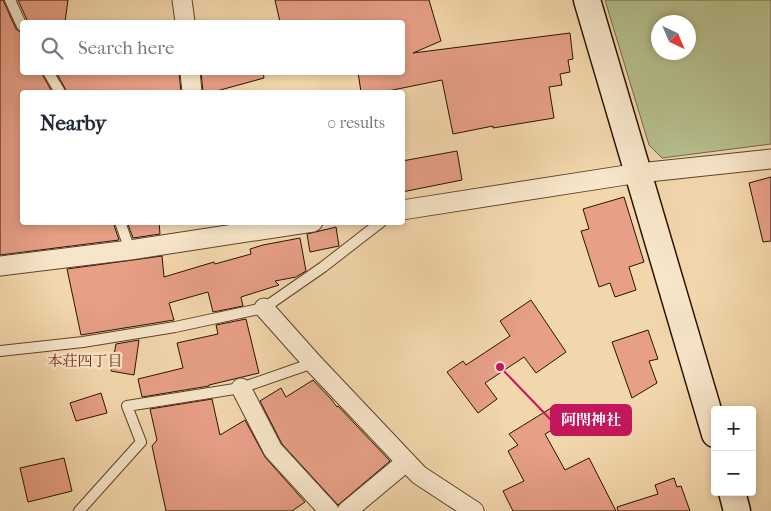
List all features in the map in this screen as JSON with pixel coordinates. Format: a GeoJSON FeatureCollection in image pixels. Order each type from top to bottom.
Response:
{"type":"FeatureCollection","features":[{"type":"Feature","properties":{"kind":"street"},"geometry":{"type":"LineString","coordinates":[[182,0],[185,20]]}},
{"type":"Feature","properties":{"kind":"street"},"geometry":{"type":"LineString","coordinates":[[587,0],[711,420]]}},
{"type":"Feature","properties":{"kind":"street"},"geometry":{"type":"LineString","coordinates":[[190,75],[192,90]]}},
{"type":"Feature","properties":{"kind":"street"},"geometry":{"type":"LineString","coordinates":[[405,210],[639,173],[771,159]]}},
{"type":"Feature","properties":{"kind":"street"},"geometry":{"type":"LineString","coordinates":[[0,266],[130,250],[235,228],[274,225]]}},
{"type":"Feature","properties":{"kind":"street"},"geometry":{"type":"LineString","coordinates":[[264,308],[312,363],[419,475],[474,511]]}},
{"type":"Feature","properties":{"kind":"street"},"geometry":{"type":"LineString","coordinates":[[241,388],[273,450],[329,511]]}},
{"type":"Feature","properties":{"kind":"street"},"geometry":{"type":"LineString","coordinates":[[347,511],[406,462]]}},
{"type":"Feature","properties":{"kind":"street"},"geometry":{"type":"LineString","coordinates":[[733,496],[737,511]]}},
{"type":"Feature","properties":{"kind":"lane"},"geometry":{"type":"LineString","coordinates":[[10,0],[20,22]]}},
{"type":"Feature","properties":{"kind":"lane"},"geometry":{"type":"LineString","coordinates":[[50,75],[59,90]]}},
{"type":"Feature","properties":{"kind":"lane"},"geometry":{"type":"LineString","coordinates":[[121,225],[130,250]]}},
{"type":"Feature","properties":{"kind":"lane"},"geometry":{"type":"LineString","coordinates":[[0,351],[83,342],[175,327],[264,308],[323,267],[377,225]]}},
{"type":"Feature","properties":{"kind":"lane"},"geometry":{"type":"LineString","coordinates":[[79,511],[140,442],[127,406],[241,388],[312,363]]}},
{"type":"Feature","properties":{"kind":"green space"},"geometry":{"type":"Polygon","coordinates":[[[605,0],[771,0],[771,144],[662,158],[649,145],[605,0]]]}},
{"type":"Feature","properties":{"kind":"building"},"geometry":{"type":"Polygon","coordinates":[[[0,0],[3,0],[16,29],[20,32],[20,75],[43,75],[51,90],[20,90],[20,225],[114,225],[119,240],[0,255],[0,0]]]}},
{"type":"Feature","properties":{"kind":"building"},"geometry":{"type":"Polygon","coordinates":[[[18,0],[68,0],[65,20],[27,20],[18,0]]]}},
{"type":"Feature","properties":{"kind":"building"},"geometry":{"type":"Polygon","coordinates":[[[275,0],[429,0],[441,41],[413,53],[570,33],[573,59],[568,60],[570,72],[560,74],[562,85],[549,87],[554,118],[493,128],[493,126],[453,134],[442,80],[393,90],[361,90],[358,75],[405,75],[405,20],[280,20],[275,0]]]}},
{"type":"Feature","properties":{"kind":"building"},"geometry":{"type":"Polygon","coordinates":[[[58,75],[179,75],[181,90],[66,90],[58,75]]]}},
{"type":"Feature","properties":{"kind":"building"},"geometry":{"type":"Polygon","coordinates":[[[201,75],[264,75],[264,78],[220,90],[203,90],[201,75]]]}},
{"type":"Feature","properties":{"kind":"building"},"geometry":{"type":"Polygon","coordinates":[[[457,151],[462,180],[405,191],[405,160],[457,151]]]}},
{"type":"Feature","properties":{"kind":"building"},"geometry":{"type":"Polygon","coordinates":[[[771,177],[771,241],[763,242],[749,183],[771,177]]]}},
{"type":"Feature","properties":{"kind":"building"},"geometry":{"type":"Polygon","coordinates":[[[624,197],[644,262],[629,267],[636,290],[615,297],[610,283],[599,287],[581,231],[589,229],[583,209],[624,197]]]}},
{"type":"Feature","properties":{"kind":"building"},"geometry":{"type":"Polygon","coordinates":[[[128,225],[159,225],[160,234],[133,238],[128,225]]]}},
{"type":"Feature","properties":{"kind":"building"},"geometry":{"type":"Polygon","coordinates":[[[336,227],[339,246],[310,252],[307,234],[336,227]]]}},
{"type":"Feature","properties":{"kind":"building"},"geometry":{"type":"Polygon","coordinates":[[[300,238],[306,271],[296,277],[275,281],[279,285],[241,297],[243,306],[213,312],[208,292],[169,303],[174,320],[81,335],[67,269],[162,256],[164,277],[214,262],[215,264],[251,254],[250,249],[263,245],[300,238]]]}},
{"type":"Feature","properties":{"kind":"building"},"geometry":{"type":"Polygon","coordinates":[[[531,300],[566,352],[536,373],[524,357],[485,383],[497,399],[478,413],[447,372],[463,361],[466,365],[510,336],[500,321],[531,300]]]}},
{"type":"Feature","properties":{"kind":"building"},"geometry":{"type":"Polygon","coordinates":[[[246,319],[259,373],[209,386],[142,397],[138,379],[183,368],[177,343],[218,334],[216,325],[246,319]]]}},
{"type":"Feature","properties":{"kind":"building"},"geometry":{"type":"Polygon","coordinates":[[[648,330],[658,359],[649,361],[657,383],[632,398],[612,342],[648,330]]]}},
{"type":"Feature","properties":{"kind":"building"},"geometry":{"type":"Polygon","coordinates":[[[139,340],[134,375],[111,371],[116,344],[139,340]]]}},
{"type":"Feature","properties":{"kind":"building"},"geometry":{"type":"Polygon","coordinates":[[[313,380],[390,461],[338,505],[282,444],[260,401],[281,388],[286,397],[313,380]]]}},
{"type":"Feature","properties":{"kind":"building"},"geometry":{"type":"Polygon","coordinates":[[[101,393],[107,413],[76,421],[70,403],[101,393]]]}},
{"type":"Feature","properties":{"kind":"building"},"geometry":{"type":"Polygon","coordinates":[[[212,399],[220,435],[245,420],[265,457],[305,502],[292,511],[166,511],[152,446],[157,440],[150,409],[212,399]]]}},
{"type":"Feature","properties":{"kind":"building"},"geometry":{"type":"Polygon","coordinates":[[[556,405],[566,422],[545,434],[565,470],[589,458],[616,511],[513,511],[503,491],[524,481],[508,451],[518,445],[509,434],[556,405]]]}},
{"type":"Feature","properties":{"kind":"building"},"geometry":{"type":"Polygon","coordinates":[[[64,458],[72,491],[28,502],[20,468],[64,458]]]}},
{"type":"Feature","properties":{"kind":"building"},"geometry":{"type":"Polygon","coordinates":[[[674,478],[677,487],[681,486],[690,511],[618,511],[617,507],[658,494],[655,485],[674,478]]]}},
{"type":"Feature","properties":{"kind":"place","name":"阿閇神社"},"geometry":{"type":"Point","coordinates":[500,367]}},
{"type":"Feature","properties":{"kind":"district","name":"本荘四丁目"},"geometry":{"type":"Point","coordinates":[85,361]}}]}
